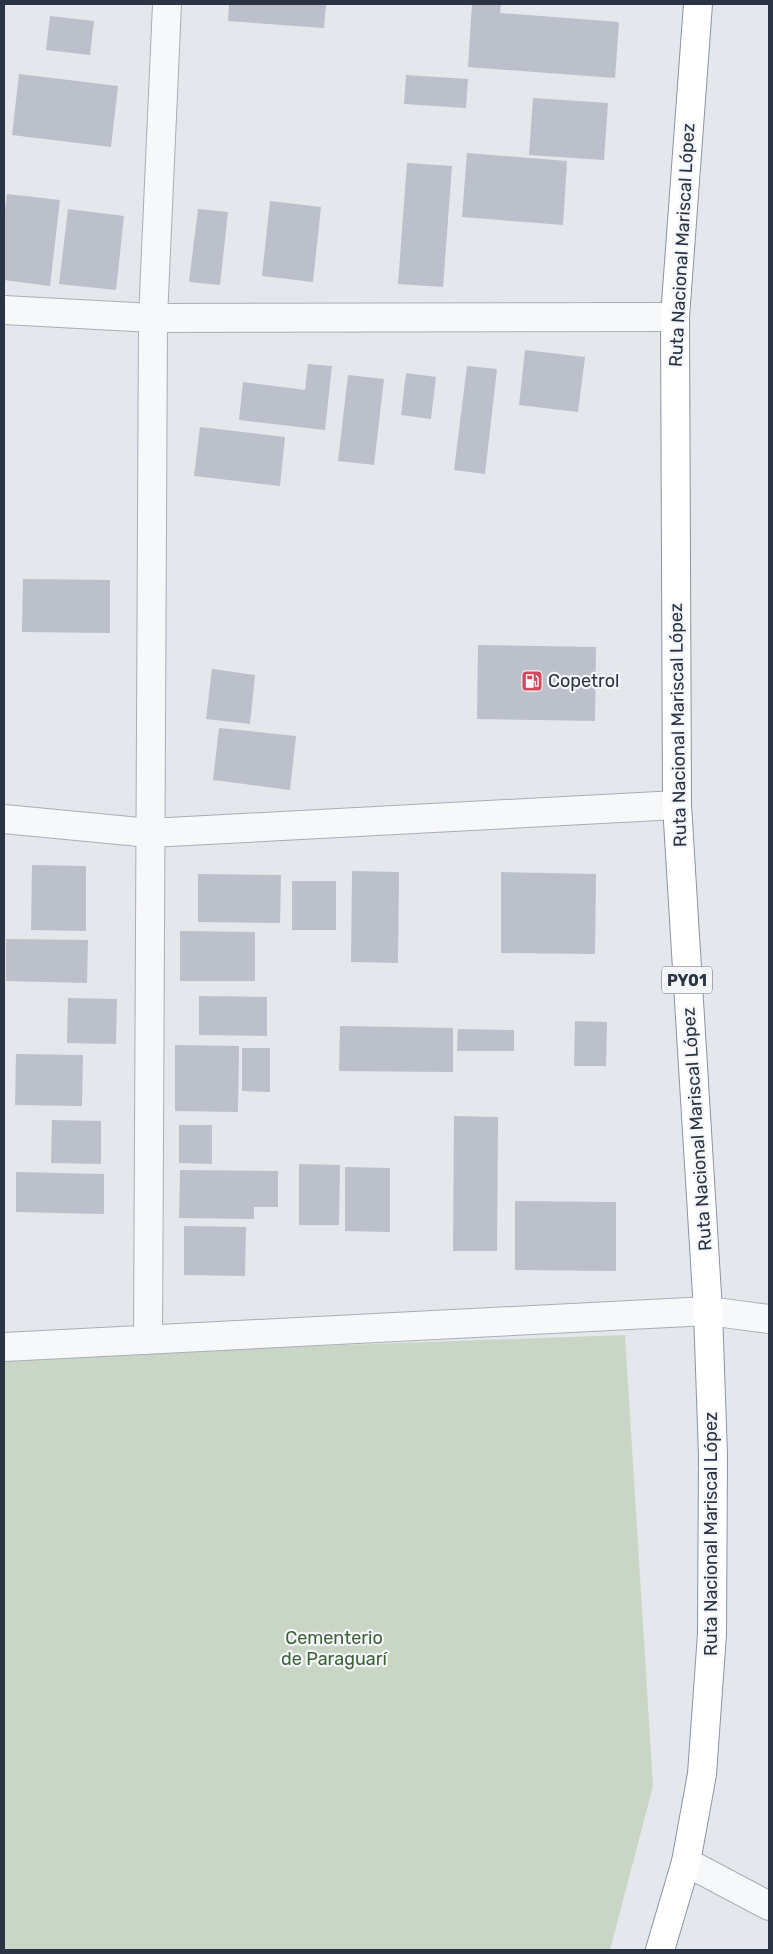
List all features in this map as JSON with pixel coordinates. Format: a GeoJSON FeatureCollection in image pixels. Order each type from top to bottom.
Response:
{"type":"FeatureCollection","features":[{"type":"Feature","properties":{"kind":"highway","name":"Ruta Nacional Mariscal López"},"geometry":{"type":"LineString","coordinates":[[660,1950],[686,1862],[702,1774],[712,1634],[713,1456],[708,1311],[677,805],[674,317],[698,4]]}},
{"type":"Feature","properties":{"kind":"street"},"geometry":{"type":"LineString","coordinates":[[148,1340],[152,318],[167,4]]}},
{"type":"Feature","properties":{"kind":"street"},"geometry":{"type":"LineString","coordinates":[[4,310],[152,318],[674,317]]}},
{"type":"Feature","properties":{"kind":"street"},"geometry":{"type":"LineString","coordinates":[[4,819],[150,833],[677,805]]}},
{"type":"Feature","properties":{"kind":"street"},"geometry":{"type":"LineString","coordinates":[[4,1347],[708,1311],[769,1319]]}},
{"type":"Feature","properties":{"kind":"street"},"geometry":{"type":"LineString","coordinates":[[686,1862],[769,1906]]}},
{"type":"Feature","properties":{"kind":"green space","name":"Cementerio de Paraguarí"},"geometry":{"type":"Polygon","coordinates":[[[625,1335],[653,1786],[610,1950],[4,1950],[4,1357],[625,1335]]]}},
{"type":"Feature","properties":{"kind":"building"},"geometry":{"type":"Polygon","coordinates":[[[229,4],[326,4],[324,28],[228,21],[229,4]]]}},
{"type":"Feature","properties":{"kind":"building"},"geometry":{"type":"Polygon","coordinates":[[[472,4],[501,4],[500,13],[619,22],[615,78],[468,67],[472,4]]]}},
{"type":"Feature","properties":{"kind":"building"},"geometry":{"type":"Polygon","coordinates":[[[50,16],[94,21],[90,55],[46,50],[50,16]]]}},
{"type":"Feature","properties":{"kind":"building"},"geometry":{"type":"Polygon","coordinates":[[[19,74],[118,86],[111,147],[12,135],[19,74]]]}},
{"type":"Feature","properties":{"kind":"building"},"geometry":{"type":"Polygon","coordinates":[[[406,75],[468,79],[466,108],[404,104],[406,75]]]}},
{"type":"Feature","properties":{"kind":"building"},"geometry":{"type":"Polygon","coordinates":[[[533,98],[608,103],[604,160],[529,155],[533,98]]]}},
{"type":"Feature","properties":{"kind":"building"},"geometry":{"type":"Polygon","coordinates":[[[467,153],[567,161],[563,225],[462,217],[467,153]]]}},
{"type":"Feature","properties":{"kind":"building"},"geometry":{"type":"Polygon","coordinates":[[[407,163],[452,166],[443,287],[398,284],[407,163]]]}},
{"type":"Feature","properties":{"kind":"building"},"geometry":{"type":"Polygon","coordinates":[[[7,194],[60,200],[50,286],[4,280],[4,220],[7,194]]]}},
{"type":"Feature","properties":{"kind":"building"},"geometry":{"type":"Polygon","coordinates":[[[270,201],[321,207],[313,282],[262,276],[270,201]]]}},
{"type":"Feature","properties":{"kind":"building"},"geometry":{"type":"Polygon","coordinates":[[[68,209],[124,216],[116,290],[59,284],[68,209]]]}},
{"type":"Feature","properties":{"kind":"building"},"geometry":{"type":"Polygon","coordinates":[[[198,209],[228,212],[220,285],[189,282],[198,209]]]}},
{"type":"Feature","properties":{"kind":"building"},"geometry":{"type":"Polygon","coordinates":[[[525,350],[585,357],[578,412],[519,405],[525,350]]]}},
{"type":"Feature","properties":{"kind":"building"},"geometry":{"type":"Polygon","coordinates":[[[308,364],[332,366],[325,430],[239,420],[243,382],[305,390],[308,364]]]}},
{"type":"Feature","properties":{"kind":"building"},"geometry":{"type":"Polygon","coordinates":[[[467,366],[497,369],[485,474],[454,470],[467,366]]]}},
{"type":"Feature","properties":{"kind":"building"},"geometry":{"type":"Polygon","coordinates":[[[406,373],[436,377],[431,419],[401,415],[406,373]]]}},
{"type":"Feature","properties":{"kind":"building"},"geometry":{"type":"Polygon","coordinates":[[[348,375],[384,379],[374,465],[338,461],[348,375]]]}},
{"type":"Feature","properties":{"kind":"building"},"geometry":{"type":"Polygon","coordinates":[[[200,427],[285,437],[280,486],[194,476],[200,427]]]}},
{"type":"Feature","properties":{"kind":"building"},"geometry":{"type":"Polygon","coordinates":[[[23,579],[110,580],[110,633],[22,632],[23,579]]]}},
{"type":"Feature","properties":{"kind":"building"},"geometry":{"type":"Polygon","coordinates":[[[478,645],[596,647],[595,721],[477,719],[478,645]]]}},
{"type":"Feature","properties":{"kind":"building"},"geometry":{"type":"Polygon","coordinates":[[[212,669],[255,675],[250,724],[206,719],[212,669]]]}},
{"type":"Feature","properties":{"kind":"building"},"geometry":{"type":"Polygon","coordinates":[[[219,728],[296,736],[290,790],[213,780],[219,728]]]}},
{"type":"Feature","properties":{"kind":"building"},"geometry":{"type":"Polygon","coordinates":[[[32,865],[86,866],[86,931],[31,930],[32,865]]]}},
{"type":"Feature","properties":{"kind":"building"},"geometry":{"type":"Polygon","coordinates":[[[352,871],[399,872],[398,963],[351,962],[352,871]]]}},
{"type":"Feature","properties":{"kind":"building"},"geometry":{"type":"Polygon","coordinates":[[[501,872],[596,874],[595,954],[501,953],[501,872]]]}},
{"type":"Feature","properties":{"kind":"building"},"geometry":{"type":"Polygon","coordinates":[[[198,874],[281,875],[280,923],[198,922],[198,874]]]}},
{"type":"Feature","properties":{"kind":"building"},"geometry":{"type":"Polygon","coordinates":[[[292,881],[336,881],[336,930],[292,930],[292,881]]]}},
{"type":"Feature","properties":{"kind":"building"},"geometry":{"type":"Polygon","coordinates":[[[180,931],[255,932],[255,981],[180,981],[180,931]]]}},
{"type":"Feature","properties":{"kind":"building"},"geometry":{"type":"Polygon","coordinates":[[[6,939],[88,940],[87,983],[6,981],[6,939]]]}},
{"type":"Feature","properties":{"kind":"building"},"geometry":{"type":"Polygon","coordinates":[[[199,996],[267,997],[267,1036],[199,1035],[199,996]]]}},
{"type":"Feature","properties":{"kind":"building"},"geometry":{"type":"Polygon","coordinates":[[[68,998],[117,999],[116,1044],[67,1043],[68,998]]]}},
{"type":"Feature","properties":{"kind":"building"},"geometry":{"type":"Polygon","coordinates":[[[575,1021],[607,1022],[606,1066],[574,1066],[575,1021]]]}},
{"type":"Feature","properties":{"kind":"building"},"geometry":{"type":"Polygon","coordinates":[[[340,1026],[453,1028],[453,1072],[339,1071],[340,1026]]]}},
{"type":"Feature","properties":{"kind":"building"},"geometry":{"type":"Polygon","coordinates":[[[458,1029],[514,1030],[514,1051],[457,1051],[458,1029]]]}},
{"type":"Feature","properties":{"kind":"building"},"geometry":{"type":"Polygon","coordinates":[[[175,1045],[239,1046],[238,1112],[175,1111],[175,1045]]]}},
{"type":"Feature","properties":{"kind":"building"},"geometry":{"type":"Polygon","coordinates":[[[242,1048],[270,1048],[270,1092],[242,1091],[242,1048]]]}},
{"type":"Feature","properties":{"kind":"building"},"geometry":{"type":"Polygon","coordinates":[[[16,1054],[83,1055],[82,1106],[15,1105],[16,1054]]]}},
{"type":"Feature","properties":{"kind":"building"},"geometry":{"type":"Polygon","coordinates":[[[454,1116],[498,1117],[497,1251],[453,1251],[454,1116]]]}},
{"type":"Feature","properties":{"kind":"building"},"geometry":{"type":"Polygon","coordinates":[[[52,1120],[101,1121],[101,1164],[51,1163],[52,1120]]]}},
{"type":"Feature","properties":{"kind":"building"},"geometry":{"type":"Polygon","coordinates":[[[179,1125],[212,1125],[212,1164],[179,1163],[179,1125]]]}},
{"type":"Feature","properties":{"kind":"building"},"geometry":{"type":"Polygon","coordinates":[[[299,1164],[340,1165],[339,1225],[299,1225],[299,1164]]]}},
{"type":"Feature","properties":{"kind":"building"},"geometry":{"type":"Polygon","coordinates":[[[345,1167],[390,1168],[390,1232],[345,1231],[345,1167]]]}},
{"type":"Feature","properties":{"kind":"building"},"geometry":{"type":"Polygon","coordinates":[[[180,1170],[278,1171],[278,1207],[254,1207],[254,1219],[179,1218],[180,1170]]]}},
{"type":"Feature","properties":{"kind":"building"},"geometry":{"type":"Polygon","coordinates":[[[16,1172],[104,1174],[104,1214],[16,1212],[16,1172]]]}},
{"type":"Feature","properties":{"kind":"building"},"geometry":{"type":"Polygon","coordinates":[[[515,1201],[616,1202],[616,1271],[515,1270],[515,1201]]]}},
{"type":"Feature","properties":{"kind":"building"},"geometry":{"type":"Polygon","coordinates":[[[184,1226],[246,1227],[245,1276],[184,1275],[184,1226]]]}},
{"type":"Feature","properties":{"kind":"place","name":"Copetrol"},"geometry":{"type":"Point","coordinates":[532,681]}}]}
